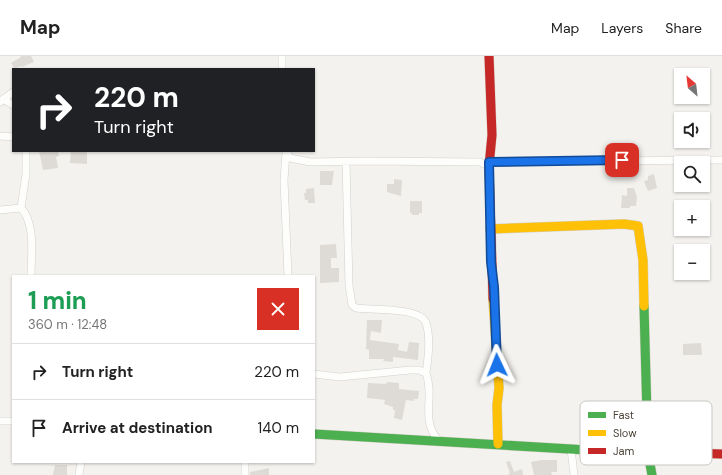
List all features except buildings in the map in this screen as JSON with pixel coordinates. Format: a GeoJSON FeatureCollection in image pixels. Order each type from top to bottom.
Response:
{"type":"FeatureCollection","features":[{"type":"Feature","properties":{"kind":"street"},"geometry":{"type":"LineString","coordinates":[[282,56],[282,68]]}},
{"type":"Feature","properties":{"kind":"street"},"geometry":{"type":"LineString","coordinates":[[489,56],[492,135],[489,164],[490,229],[499,388],[496,405],[498,444]]}},
{"type":"Feature","properties":{"kind":"street"},"geometry":{"type":"LineString","coordinates":[[1,100],[12,93]]}},
{"type":"Feature","properties":{"kind":"street"},"geometry":{"type":"LineString","coordinates":[[1,100],[12,105]]}},
{"type":"Feature","properties":{"kind":"street"},"geometry":{"type":"LineString","coordinates":[[0,136],[12,137]]}},
{"type":"Feature","properties":{"kind":"street"},"geometry":{"type":"LineString","coordinates":[[26,152],[26,174],[21,208],[30,228],[31,275]]}},
{"type":"Feature","properties":{"kind":"street"},"geometry":{"type":"LineString","coordinates":[[286,152],[290,158],[297,161],[346,162],[480,162],[489,164],[722,160]]}},
{"type":"Feature","properties":{"kind":"street"},"geometry":{"type":"LineString","coordinates":[[286,152],[284,180],[288,275]]}},
{"type":"Feature","properties":{"kind":"street"},"geometry":{"type":"LineString","coordinates":[[346,162],[349,285],[352,305],[356,308],[409,312],[422,317],[426,322],[426,373],[430,430],[438,440]]}},
{"type":"Feature","properties":{"kind":"street"},"geometry":{"type":"LineString","coordinates":[[0,210],[21,208]]}},
{"type":"Feature","properties":{"kind":"street"},"geometry":{"type":"LineString","coordinates":[[490,229],[624,224],[638,226],[642,260],[646,401]]}},
{"type":"Feature","properties":{"kind":"street"},"geometry":{"type":"LineString","coordinates":[[315,374],[347,377],[410,370],[419,370],[426,373]]}},
{"type":"Feature","properties":{"kind":"street"},"geometry":{"type":"LineString","coordinates":[[0,421],[12,421]]}},
{"type":"Feature","properties":{"kind":"street"},"geometry":{"type":"LineString","coordinates":[[422,440],[430,430]]}},
{"type":"Feature","properties":{"kind":"street"},"geometry":{"type":"LineString","coordinates":[[315,434],[438,440],[580,449]]}},
{"type":"Feature","properties":{"kind":"street"},"geometry":{"type":"LineString","coordinates":[[571,449],[574,475]]}},
{"type":"Feature","properties":{"kind":"street"},"geometry":{"type":"LineString","coordinates":[[712,454],[722,454]]}},
{"type":"Feature","properties":{"kind":"street"},"geometry":{"type":"LineString","coordinates":[[79,475],[81,463]]}},
{"type":"Feature","properties":{"kind":"street"},"geometry":{"type":"LineString","coordinates":[[245,463],[245,475]]}},
{"type":"Feature","properties":{"kind":"street"},"geometry":{"type":"LineString","coordinates":[[650,465],[652,475]]}},
{"type":"Feature","properties":{"kind":"traffic: fast"},"geometry":{"type":"LineString","coordinates":[[644,306],[647,401]]}},
{"type":"Feature","properties":{"kind":"traffic: fast"},"geometry":{"type":"LineString","coordinates":[[315,434],[580,450]]}},
{"type":"Feature","properties":{"kind":"traffic: fast"},"geometry":{"type":"LineString","coordinates":[[650,465],[652,475]]}},
{"type":"Feature","properties":{"kind":"traffic: slow"},"geometry":{"type":"LineString","coordinates":[[490,229],[624,224],[638,226],[643,260],[644,306]]}},
{"type":"Feature","properties":{"kind":"traffic: slow"},"geometry":{"type":"LineString","coordinates":[[493,299],[499,388],[497,405],[498,444]]}},
{"type":"Feature","properties":{"kind":"traffic: jam"},"geometry":{"type":"LineString","coordinates":[[489,56],[492,135],[489,166],[493,299]]}},
{"type":"Feature","properties":{"kind":"traffic: jam"},"geometry":{"type":"LineString","coordinates":[[712,454],[722,454]]}},
{"type":"Feature","properties":{"kind":"route"},"geometry":{"type":"LineString","coordinates":[[497,365],[494,287],[491,262],[489,162],[622,160]]}}]}
